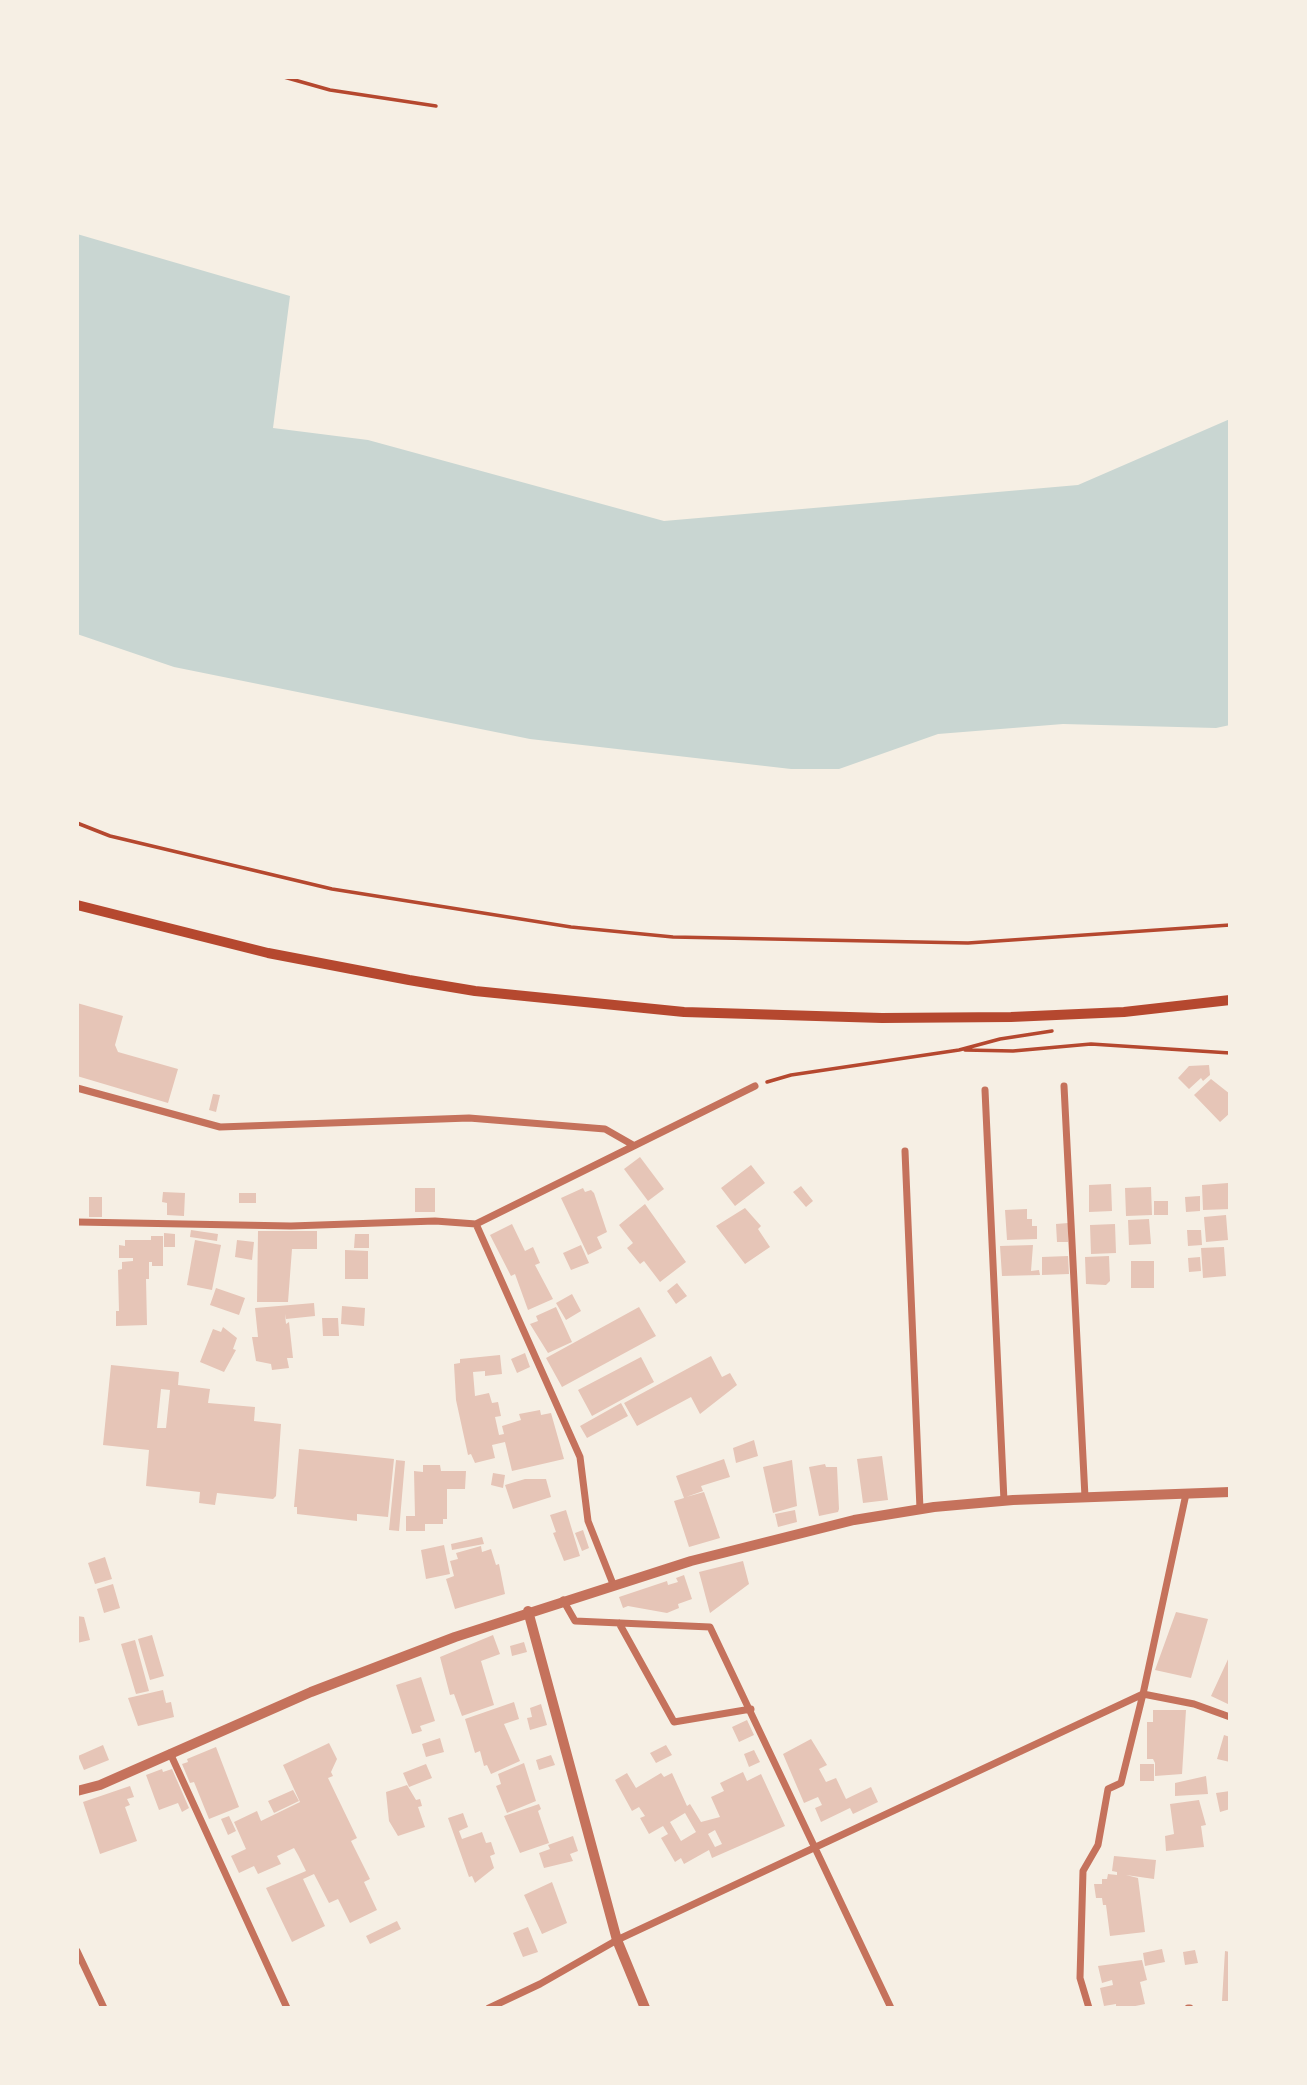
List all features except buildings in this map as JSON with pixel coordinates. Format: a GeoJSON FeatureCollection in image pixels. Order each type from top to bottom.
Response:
{"type":"FeatureCollection","features":[{"type":"Feature","properties":{"kind":"main road"},"geometry":{"type":"LineString","coordinates":[[77,905],[268,953],[350,969],[475,991],[661,1010],[882,1018],[1011,1017],[1124,1012],[1230,1000]]}},
{"type":"Feature","properties":{"kind":"street"},"geometry":{"type":"LineString","coordinates":[[77,1222],[291,1226],[435,1221],[476,1224],[755,1086]]}},
{"type":"Feature","properties":{"kind":"street"},"geometry":{"type":"LineString","coordinates":[[1065,1086],[1085,1497]]}},
{"type":"Feature","properties":{"kind":"street"},"geometry":{"type":"LineString","coordinates":[[77,1088],[220,1127],[469,1118],[605,1129],[633,1145]]}},
{"type":"Feature","properties":{"kind":"street"},"geometry":{"type":"LineString","coordinates":[[985,1090],[1004,1501]]}},
{"type":"Feature","properties":{"kind":"street"},"geometry":{"type":"LineString","coordinates":[[905,1151],[920,1509]]}},
{"type":"Feature","properties":{"kind":"street"},"geometry":{"type":"LineString","coordinates":[[476,1224],[580,1457],[588,1521],[613,1584]]}},
{"type":"Feature","properties":{"kind":"street"},"geometry":{"type":"LineString","coordinates":[[77,1791],[100,1785],[311,1692],[528,1611],[691,1560],[854,1520],[920,1509],[1004,1501],[1230,1492]]}},
{"type":"Feature","properties":{"kind":"street"},"geometry":{"type":"LineString","coordinates":[[1089,2008],[1080,1978],[1083,1871],[1098,1845],[1108,1789],[1121,1783],[1186,1494]]}},
{"type":"Feature","properties":{"kind":"street"},"geometry":{"type":"LineString","coordinates":[[563,1600],[575,1621],[710,1627],[891,2008]]}},
{"type":"Feature","properties":{"kind":"street"},"geometry":{"type":"LineString","coordinates":[[528,1611],[617,1940],[646,2008]]}},
{"type":"Feature","properties":{"kind":"street"},"geometry":{"type":"LineString","coordinates":[[620,1623],[674,1722],[751,1709]]}},
{"type":"Feature","properties":{"kind":"street"},"geometry":{"type":"LineString","coordinates":[[489,2008],[540,1984],[617,1940],[1143,1694],[1194,1704],[1230,1717]]}},
{"type":"Feature","properties":{"kind":"street"},"geometry":{"type":"LineString","coordinates":[[170,1753],[287,2008]]}},
{"type":"Feature","properties":{"kind":"street"},"geometry":{"type":"LineString","coordinates":[[77,1951],[104,2008]]}},
{"type":"Feature","properties":{"kind":"path"},"geometry":{"type":"LineString","coordinates":[[284,77],[330,89],[436,106]]}},
{"type":"Feature","properties":{"kind":"path"},"geometry":{"type":"LineString","coordinates":[[77,823],[110,836],[332,889],[571,927],[673,937],[968,943],[1230,925]]}},
{"type":"Feature","properties":{"kind":"path"},"geometry":{"type":"LineString","coordinates":[[755,1086],[791,1075],[959,1050],[1000,1039],[1056,1031]]}},
{"type":"Feature","properties":{"kind":"path"},"geometry":{"type":"LineString","coordinates":[[959,1050],[1013,1051],[1091,1044],[1230,1053]]}},
{"type":"Feature","properties":{"kind":"shaded area"},"geometry":{"type":"Polygon","coordinates":[[[77,234],[290,296],[273,428],[368,440],[664,521],[1078,485],[1230,419],[1230,725],[1216,728],[1063,724],[938,734],[839,769],[791,769],[530,739],[174,667],[77,634],[77,234]]]}}]}
